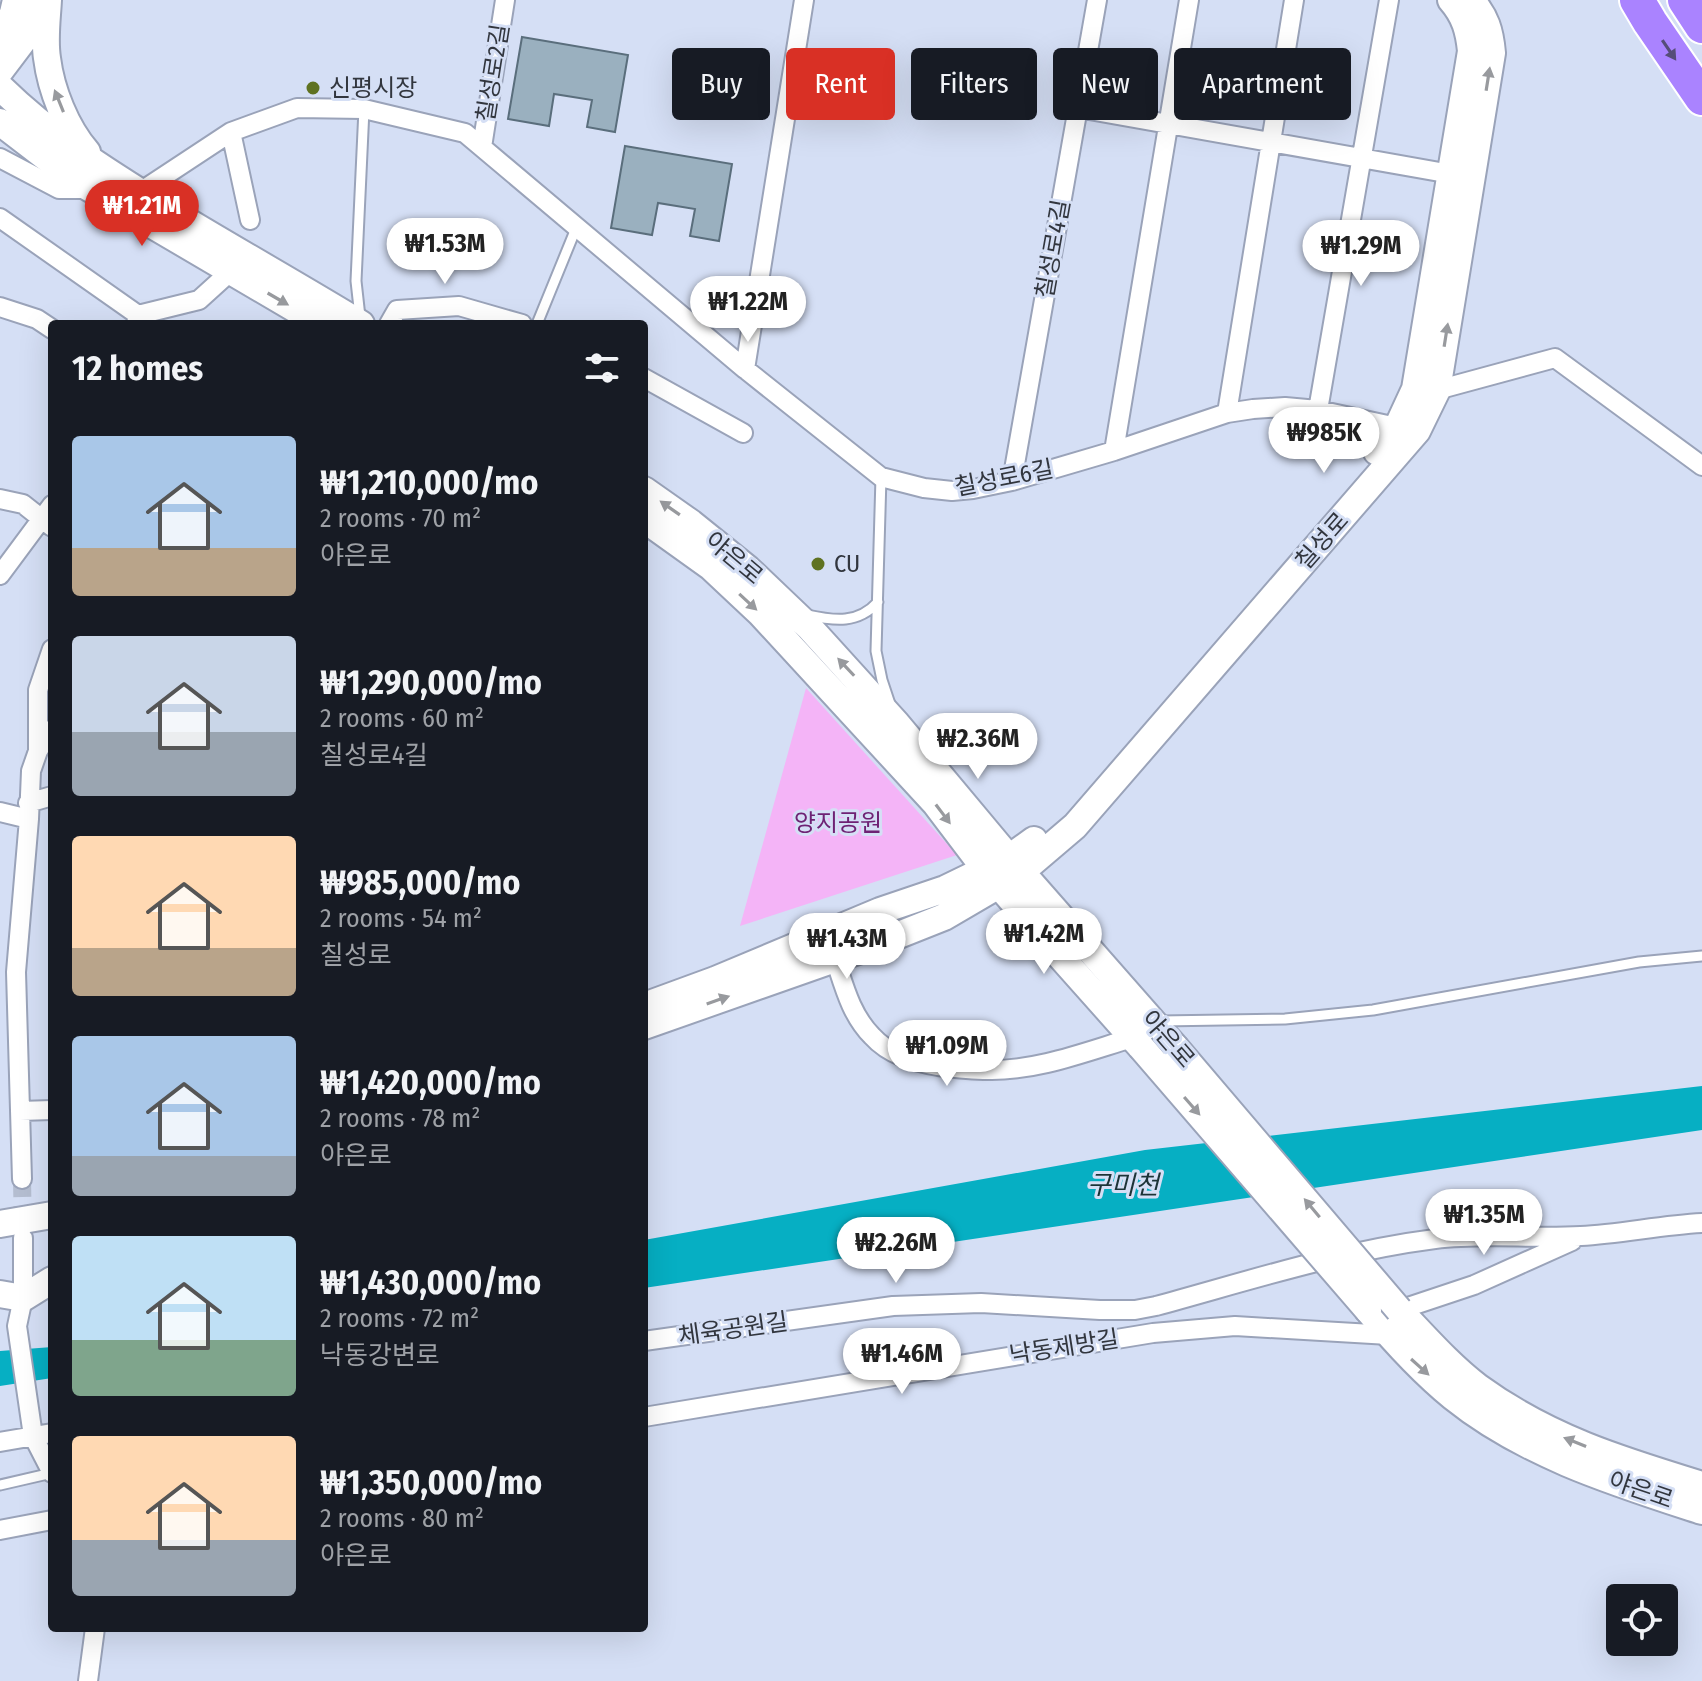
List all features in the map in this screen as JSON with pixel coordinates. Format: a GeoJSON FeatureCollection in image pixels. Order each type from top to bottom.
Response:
{"type":"FeatureCollection","features":[{"type":"Feature","properties":{"kind":"highway"},"geometry":{"type":"LineString","coordinates":[[1637,0],[1702,98]]}},
{"type":"Feature","properties":{"kind":"highway"},"geometry":{"type":"LineString","coordinates":[[1685,0],[1702,26]]}},
{"type":"Feature","properties":{"kind":"street"},"geometry":{"type":"LineString","coordinates":[[0,41],[16,0]]}},
{"type":"Feature","properties":{"kind":"street"},"geometry":{"type":"LineString","coordinates":[[0,71],[28,34],[40,0]]}},
{"type":"Feature","properties":{"kind":"street"},"geometry":{"type":"LineString","coordinates":[[48,0],[45,40],[54,89],[95,178]]}},
{"type":"Feature","properties":{"kind":"street","name":"칠성로2길"},"geometry":{"type":"LineString","coordinates":[[482,147],[505,0]]}},
{"type":"Feature","properties":{"kind":"street"},"geometry":{"type":"LineString","coordinates":[[745,369],[804,0]]}},
{"type":"Feature","properties":{"kind":"street"},"geometry":{"type":"LineString","coordinates":[[1089,48],[1097,0]]}},
{"type":"Feature","properties":{"kind":"street"},"geometry":{"type":"LineString","coordinates":[[1114,451],[1189,0]]}},
{"type":"Feature","properties":{"kind":"street"},"geometry":{"type":"LineString","coordinates":[[1227,413],[1294,0]]}},
{"type":"Feature","properties":{"kind":"street"},"geometry":{"type":"LineString","coordinates":[[1318,410],[1389,0]]}},
{"type":"Feature","properties":{"kind":"street","name":"칠성로"},"geometry":{"type":"LineString","coordinates":[[1426,389],[1451,174],[1471,51],[1469,30],[1458,7],[1451,0]]}},
{"type":"Feature","properties":{"kind":"street","name":"칠성로"},"geometry":{"type":"LineString","coordinates":[[1005,866],[1075,826],[1407,429],[1426,389],[1492,53],[1490,31],[1471,0]]}},
{"type":"Feature","properties":{"kind":"street"},"geometry":{"type":"LineString","coordinates":[[0,87],[51,132],[95,178],[231,271],[314,320]]}},
{"type":"Feature","properties":{"kind":"street","name":"칠성로6길"},"geometry":{"type":"LineString","coordinates":[[140,192],[231,132],[297,108],[364,109],[465,133],[745,369],[881,477],[924,488],[952,491],[1012,481],[1227,413],[1253,409],[1285,407],[1318,410],[1407,429]]}},
{"type":"Feature","properties":{"kind":"street","name":"칠성로4길"},"geometry":{"type":"LineString","coordinates":[[1012,481],[1076,120]]}},
{"type":"Feature","properties":{"kind":"street"},"geometry":{"type":"LineString","coordinates":[[1147,120],[1451,174]]}},
{"type":"Feature","properties":{"kind":"street"},"geometry":{"type":"LineString","coordinates":[[0,122],[74,179],[95,178],[140,192],[354,320]]}},
{"type":"Feature","properties":{"kind":"street"},"geometry":{"type":"LineString","coordinates":[[231,132],[250,220]]}},
{"type":"Feature","properties":{"kind":"street"},"geometry":{"type":"LineString","coordinates":[[0,158],[59,189],[95,178]]}},
{"type":"Feature","properties":{"kind":"street"},"geometry":{"type":"LineString","coordinates":[[0,218],[137,320],[199,300],[231,271]]}},
{"type":"Feature","properties":{"kind":"street"},"geometry":{"type":"LineString","coordinates":[[391,320],[397,310],[459,306],[508,320]]}},
{"type":"Feature","properties":{"kind":"street"},"geometry":{"type":"LineString","coordinates":[[0,307],[37,319],[48,326]]}},
{"type":"Feature","properties":{"kind":"street"},"geometry":{"type":"LineString","coordinates":[[1426,389],[1555,358],[1702,466]]}},
{"type":"Feature","properties":{"kind":"street"},"geometry":{"type":"LineString","coordinates":[[648,380],[743,433]]}},
{"type":"Feature","properties":{"kind":"street","name":"야은로"},"geometry":{"type":"LineString","coordinates":[[648,493],[748,569],[794,612],[897,724],[1137,1042],[1410,1358],[1454,1398],[1500,1430],[1568,1464],[1702,1511]]}},
{"type":"Feature","properties":{"kind":"street"},"geometry":{"type":"LineString","coordinates":[[0,499],[23,504],[48,517],[0,575]]}},
{"type":"Feature","properties":{"kind":"street","name":"야은로"},"geometry":{"type":"LineString","coordinates":[[648,522],[711,567],[760,613],[935,803],[1005,866],[1153,1021],[1399,1310],[1443,1356],[1465,1376],[1522,1416],[1566,1439],[1622,1461],[1702,1485]]}},
{"type":"Feature","properties":{"kind":"street"},"geometry":{"type":"LineString","coordinates":[[38,751],[38,690],[48,661]]}},
{"type":"Feature","properties":{"kind":"street"},"geometry":{"type":"LineString","coordinates":[[22,1179],[16,972],[31,771],[48,735]]}},
{"type":"Feature","properties":{"kind":"street"},"geometry":{"type":"LineString","coordinates":[[0,812],[29,811],[48,799]]}},
{"type":"Feature","properties":{"kind":"street"},"geometry":{"type":"LineString","coordinates":[[648,1025],[944,917],[1005,866]]}},
{"type":"Feature","properties":{"kind":"street"},"geometry":{"type":"LineString","coordinates":[[648,1005],[880,911],[1005,866]]}},
{"type":"Feature","properties":{"kind":"street"},"geometry":{"type":"LineString","coordinates":[[835,959],[849,1002],[861,1024],[873,1038],[899,1056],[920,1063],[987,1070],[1011,1069],[1137,1042]]}},
{"type":"Feature","properties":{"kind":"street"},"geometry":{"type":"LineString","coordinates":[[20,1111],[48,1110]]}},
{"type":"Feature","properties":{"kind":"street"},"geometry":{"type":"LineString","coordinates":[[0,1207],[48,1201]]}},
{"type":"Feature","properties":{"kind":"street"},"geometry":{"type":"LineString","coordinates":[[0,1224],[48,1216]]}},
{"type":"Feature","properties":{"kind":"street"},"geometry":{"type":"LineString","coordinates":[[1399,1310],[1474,1285],[1582,1236],[1702,1223]]}},
{"type":"Feature","properties":{"kind":"street","name":"체육공원길"},"geometry":{"type":"LineString","coordinates":[[648,1340],[893,1306],[981,1303],[1135,1310],[1288,1269],[1394,1245],[1478,1236],[1582,1236]]}},
{"type":"Feature","properties":{"kind":"street"},"geometry":{"type":"LineString","coordinates":[[23,1238],[11,1296],[29,1408],[43,1434],[48,1456]]}},
{"type":"Feature","properties":{"kind":"street"},"geometry":{"type":"LineString","coordinates":[[11,1296],[48,1282]]}},
{"type":"Feature","properties":{"kind":"street"},"geometry":{"type":"LineString","coordinates":[[1153,1333],[1156,1306]]}},
{"type":"Feature","properties":{"kind":"street","name":"낙동제방길"},"geometry":{"type":"LineString","coordinates":[[648,1416],[1153,1333],[1235,1326],[1389,1335]]}},
{"type":"Feature","properties":{"kind":"street"},"geometry":{"type":"LineString","coordinates":[[0,1442],[43,1434]]}},
{"type":"Feature","properties":{"kind":"street"},"geometry":{"type":"LineString","coordinates":[[0,1530],[48,1521]]}},
{"type":"Feature","properties":{"kind":"street"},"geometry":{"type":"LineString","coordinates":[[88,1681],[94,1632]]}},
{"type":"Feature","properties":{"kind":"lane"},"geometry":{"type":"LineString","coordinates":[[361,320],[356,281],[364,109]]}},
{"type":"Feature","properties":{"kind":"lane"},"geometry":{"type":"LineString","coordinates":[[539,320],[577,226]]}},
{"type":"Feature","properties":{"kind":"lane"},"geometry":{"type":"LineString","coordinates":[[881,477],[876,651],[897,724]]}},
{"type":"Feature","properties":{"kind":"lane"},"geometry":{"type":"LineString","coordinates":[[794,612],[833,620],[854,618],[869,611],[878,602]]}},
{"type":"Feature","properties":{"kind":"lane"},"geometry":{"type":"LineString","coordinates":[[1153,1021],[1285,1019],[1373,1010],[1639,962],[1702,956]]}},
{"type":"Feature","properties":{"kind":"lane"},"geometry":{"type":"LineString","coordinates":[[0,1485],[48,1474]]}},
{"type":"Feature","properties":{"kind":"green space","name":"양지공원"},"geometry":{"type":"Polygon","coordinates":[[[806,688],[957,855],[740,926],[806,688]]]}},
{"type":"Feature","properties":{"kind":"water","name":"구미천"},"geometry":{"type":"Polygon","coordinates":[[[1702,1086],[1702,1130],[648,1287],[648,1239],[1145,1150],[1702,1086]]]}},
{"type":"Feature","properties":{"kind":"water"},"geometry":{"type":"Polygon","coordinates":[[[48,1347],[48,1379],[0,1386],[0,1351],[48,1347]]]}},
{"type":"Feature","properties":{"kind":"building"},"geometry":{"type":"Polygon","coordinates":[[[522,37],[628,55],[615,132],[587,127],[592,100],[554,94],[549,126],[508,119],[522,37]]]}},
{"type":"Feature","properties":{"kind":"building"},"geometry":{"type":"Polygon","coordinates":[[[625,146],[732,164],[719,241],[690,236],[695,209],[658,203],[652,235],[611,228],[625,146]]]}},
{"type":"Feature","properties":{"kind":"tunnel"},"geometry":{"type":"LineString","coordinates":[[22,1179],[23,1232]]}},
{"type":"Feature","properties":{"kind":"place","name":"신평시장"},"geometry":{"type":"Point","coordinates":[313,88]}},
{"type":"Feature","properties":{"kind":"place","name":"CU"},"geometry":{"type":"Point","coordinates":[818,564]}}]}
